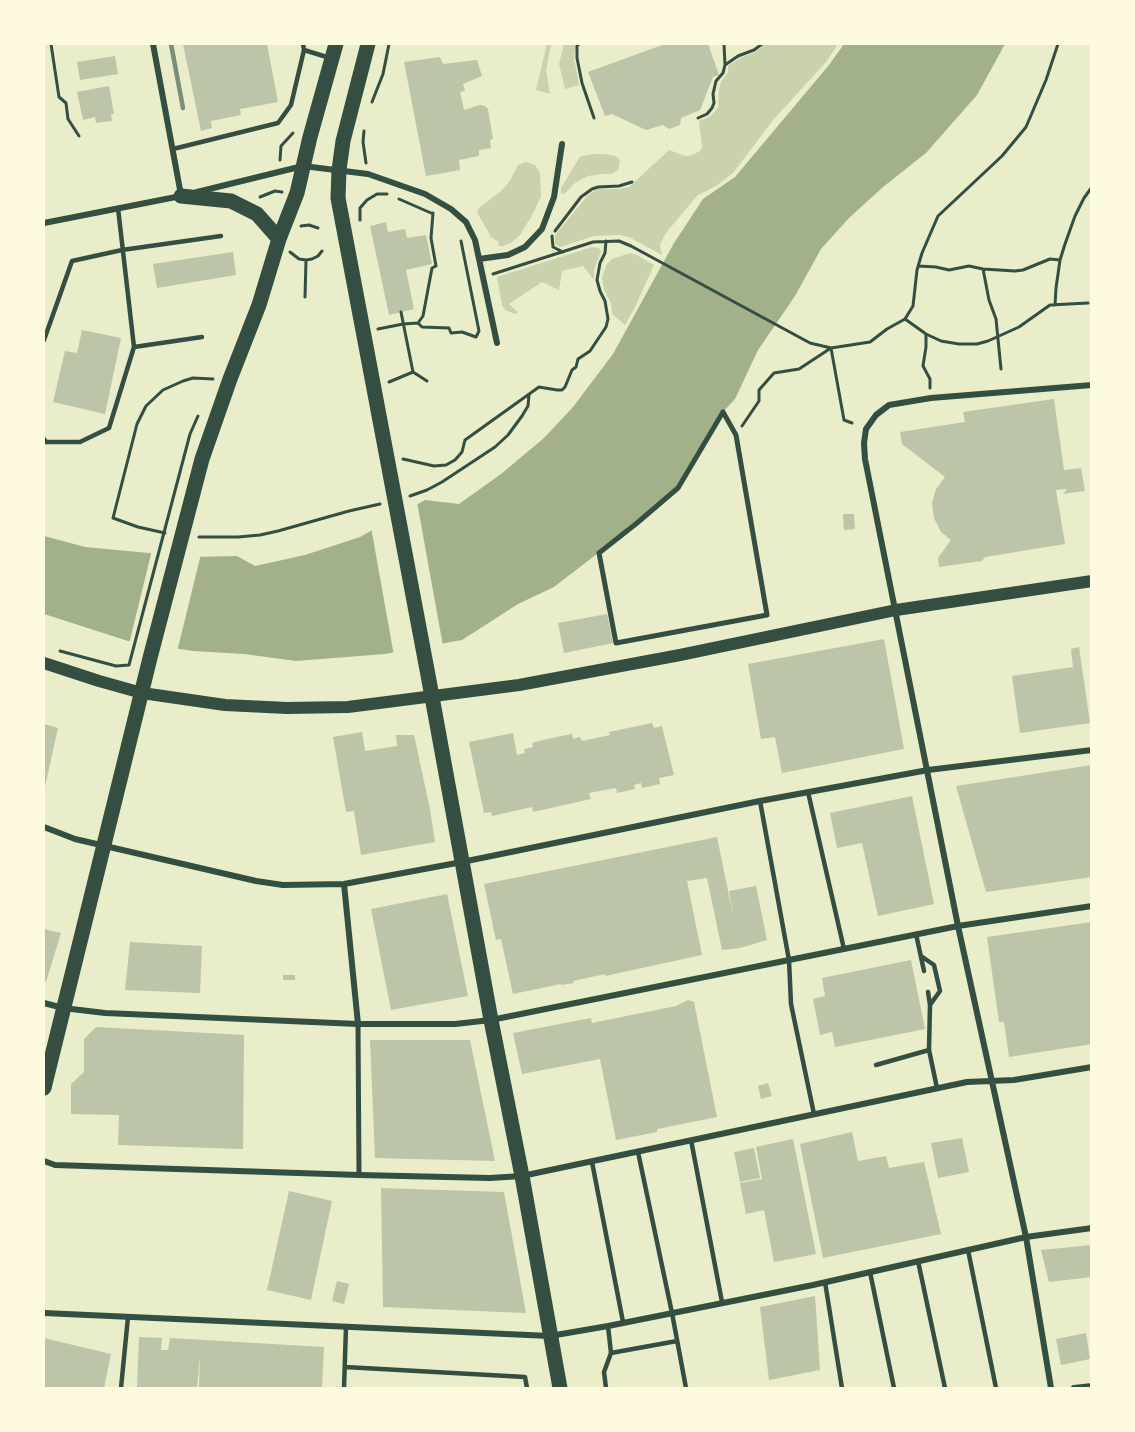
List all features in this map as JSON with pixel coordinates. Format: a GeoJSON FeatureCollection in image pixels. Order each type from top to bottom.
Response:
{"type":"FeatureCollection","features":[{"type":"Feature","properties":{"kind":"main road"},"geometry":{"type":"LineString","coordinates":[[368,44],[343,141],[338,198],[560,1389]]}},
{"type":"Feature","properties":{"kind":"main road"},"geometry":{"type":"LineString","coordinates":[[44,1088],[188,508],[202,459],[230,379],[284,245],[334,51]]}},
{"type":"Feature","properties":{"kind":"main road"},"geometry":{"type":"LineString","coordinates":[[181,196],[231,201],[257,214],[284,245]]}},
{"type":"Feature","properties":{"kind":"main road"},"geometry":{"type":"LineString","coordinates":[[44,663],[142,693],[225,705],[287,708],[348,706],[519,685],[680,655],[896,610],[1092,581]]}},
{"type":"Feature","properties":{"kind":"street"},"geometry":{"type":"LineString","coordinates":[[153,44],[181,196]]}},
{"type":"Feature","properties":{"kind":"street"},"geometry":{"type":"LineString","coordinates":[[479,260],[508,255],[525,247],[542,229],[554,196],[562,144]]}},
{"type":"Feature","properties":{"kind":"street"},"geometry":{"type":"LineString","coordinates":[[44,223],[181,196],[303,166],[368,174],[425,194],[451,209],[466,222],[475,240],[497,343]]}},
{"type":"Feature","properties":{"kind":"street"},"geometry":{"type":"LineString","coordinates":[[1051,1389],[1026,1237],[958,926],[864,443],[866,429],[876,415],[890,405],[931,398],[1092,385]]}},
{"type":"Feature","properties":{"kind":"street"},"geometry":{"type":"LineString","coordinates":[[723,412],[736,435],[767,615],[616,643],[598,553],[678,488],[723,412]]}},
{"type":"Feature","properties":{"kind":"street"},"geometry":{"type":"LineString","coordinates":[[44,827],[75,839],[255,881],[283,885],[344,884],[928,770],[1092,750]]}},
{"type":"Feature","properties":{"kind":"street"},"geometry":{"type":"LineString","coordinates":[[344,884],[358,1024],[359,1175]]}},
{"type":"Feature","properties":{"kind":"street"},"geometry":{"type":"LineString","coordinates":[[44,1003],[63,1008],[105,1013],[358,1024],[455,1024],[491,1020],[958,926],[1092,906]]}},
{"type":"Feature","properties":{"kind":"street"},"geometry":{"type":"LineString","coordinates":[[44,1161],[55,1165],[359,1175],[490,1178],[522,1176],[967,1082],[1014,1080],[1092,1067]]}},
{"type":"Feature","properties":{"kind":"street"},"geometry":{"type":"LineString","coordinates":[[44,1314],[550,1336],[825,1282],[1026,1237],[1092,1228]]}},
{"type":"Feature","properties":{"kind":"street"},"geometry":{"type":"LineString","coordinates":[[1074,1389],[1092,1386]]}},
{"type":"Feature","properties":{"kind":"lane"},"geometry":{"type":"LineString","coordinates":[[173,149],[278,123],[291,105],[304,50],[303,44]]}},
{"type":"Feature","properties":{"kind":"lane"},"geometry":{"type":"LineString","coordinates":[[304,50],[334,51]]}},
{"type":"Feature","properties":{"kind":"lane"},"geometry":{"type":"LineString","coordinates":[[44,440],[46,442],[80,442],[109,428],[134,347],[118,208]]}},
{"type":"Feature","properties":{"kind":"lane"},"geometry":{"type":"LineString","coordinates":[[44,340],[72,261],[122,250],[221,236]]}},
{"type":"Feature","properties":{"kind":"lane"},"geometry":{"type":"LineString","coordinates":[[134,347],[202,338]]}},
{"type":"Feature","properties":{"kind":"lane"},"geometry":{"type":"LineString","coordinates":[[808,792],[844,949]]}},
{"type":"Feature","properties":{"kind":"lane"},"geometry":{"type":"LineString","coordinates":[[760,801],[789,960],[791,1004],[814,1114]]}},
{"type":"Feature","properties":{"kind":"lane"},"geometry":{"type":"LineString","coordinates":[[916,934],[924,970]]}},
{"type":"Feature","properties":{"kind":"lane"},"geometry":{"type":"LineString","coordinates":[[921,956],[934,965],[939,991],[930,1005]]}},
{"type":"Feature","properties":{"kind":"lane"},"geometry":{"type":"LineString","coordinates":[[928,992],[929,1050],[937,1088]]}},
{"type":"Feature","properties":{"kind":"lane"},"geometry":{"type":"LineString","coordinates":[[876,1065],[929,1050]]}},
{"type":"Feature","properties":{"kind":"lane"},"geometry":{"type":"LineString","coordinates":[[691,1140],[722,1302]]}},
{"type":"Feature","properties":{"kind":"lane"},"geometry":{"type":"LineString","coordinates":[[638,1152],[686,1389]]}},
{"type":"Feature","properties":{"kind":"lane"},"geometry":{"type":"LineString","coordinates":[[592,1161],[623,1323]]}},
{"type":"Feature","properties":{"kind":"lane"},"geometry":{"type":"LineString","coordinates":[[968,1250],[996,1389]]}},
{"type":"Feature","properties":{"kind":"lane"},"geometry":{"type":"LineString","coordinates":[[918,1261],[945,1389]]}},
{"type":"Feature","properties":{"kind":"lane"},"geometry":{"type":"LineString","coordinates":[[870,1272],[894,1389]]}},
{"type":"Feature","properties":{"kind":"lane"},"geometry":{"type":"LineString","coordinates":[[825,1282],[842,1389]]}},
{"type":"Feature","properties":{"kind":"lane"},"geometry":{"type":"LineString","coordinates":[[121,1389],[128,1317]]}},
{"type":"Feature","properties":{"kind":"lane"},"geometry":{"type":"LineString","coordinates":[[606,1389],[604,1372],[611,1353],[608,1326]]}},
{"type":"Feature","properties":{"kind":"lane"},"geometry":{"type":"LineString","coordinates":[[344,1389],[346,1327]]}},
{"type":"Feature","properties":{"kind":"lane"},"geometry":{"type":"LineString","coordinates":[[611,1353],[677,1341]]}},
{"type":"Feature","properties":{"kind":"lane"},"geometry":{"type":"LineString","coordinates":[[345,1367],[525,1377],[527,1389]]}},
{"type":"Feature","properties":{"kind":"path"},"geometry":{"type":"LineString","coordinates":[[51,44],[58,97],[66,103],[68,119],[79,136]]}},
{"type":"Feature","properties":{"kind":"path"},"geometry":{"type":"LineString","coordinates":[[370,106],[383,74],[389,44]]}},
{"type":"Feature","properties":{"kind":"path"},"geometry":{"type":"LineString","coordinates":[[579,44],[577,58],[582,83],[594,118]]}},
{"type":"Feature","properties":{"kind":"path"},"geometry":{"type":"LineString","coordinates":[[698,118],[707,114],[714,103],[713,93],[716,81],[723,73],[725,65],[724,44]]}},
{"type":"Feature","properties":{"kind":"path"},"geometry":{"type":"LineString","coordinates":[[725,65],[762,44]]}},
{"type":"Feature","properties":{"kind":"path"},"geometry":{"type":"LineString","coordinates":[[483,278],[593,242],[619,241],[810,343],[831,348],[870,342],[905,319],[913,306],[922,253],[938,216],[1002,156],[1026,127],[1058,44]]}},
{"type":"Feature","properties":{"kind":"path"},"geometry":{"type":"LineString","coordinates":[[364,128],[363,142],[368,174]]}},
{"type":"Feature","properties":{"kind":"path"},"geometry":{"type":"LineString","coordinates":[[546,242],[581,197],[592,189],[632,182]]}},
{"type":"Feature","properties":{"kind":"path"},"geometry":{"type":"LineString","coordinates":[[1055,305],[1060,260],[1076,216],[1092,187]]}},
{"type":"Feature","properties":{"kind":"path"},"geometry":{"type":"LineString","coordinates":[[360,226],[360,208],[363,203],[376,194],[388,194]]}},
{"type":"Feature","properties":{"kind":"path"},"geometry":{"type":"LineString","coordinates":[[397,198],[442,218]]}},
{"type":"Feature","properties":{"kind":"path"},"geometry":{"type":"LineString","coordinates":[[418,323],[423,316],[432,268],[436,266],[431,238],[433,213]]}},
{"type":"Feature","properties":{"kind":"path"},"geometry":{"type":"LineString","coordinates":[[296,227],[309,225],[318,228]]}},
{"type":"Feature","properties":{"kind":"path"},"geometry":{"type":"LineString","coordinates":[[552,234],[553,247],[563,252]]}},
{"type":"Feature","properties":{"kind":"path"},"geometry":{"type":"LineString","coordinates":[[377,329],[418,323],[422,327],[449,328],[451,333],[462,333],[476,338],[479,331],[458,235]]}},
{"type":"Feature","properties":{"kind":"path"},"geometry":{"type":"LineString","coordinates":[[402,459],[434,466],[446,465],[462,452],[465,440],[539,387],[562,390],[566,387],[578,359],[590,351],[606,327],[608,313],[597,279],[606,241]]}},
{"type":"Feature","properties":{"kind":"path"},"geometry":{"type":"LineString","coordinates":[[284,245],[293,256],[299,259],[312,259],[322,251]]}},
{"type":"Feature","properties":{"kind":"path"},"geometry":{"type":"LineString","coordinates":[[525,264],[533,259]]}},
{"type":"Feature","properties":{"kind":"path"},"geometry":{"type":"LineString","coordinates":[[918,266],[949,270],[969,266],[1015,271],[1050,259],[1060,260]]}},
{"type":"Feature","properties":{"kind":"path"},"geometry":{"type":"LineString","coordinates":[[305,297],[306,260]]}},
{"type":"Feature","properties":{"kind":"path"},"geometry":{"type":"LineString","coordinates":[[983,269],[989,300],[996,318],[1001,369]]}},
{"type":"Feature","properties":{"kind":"path"},"geometry":{"type":"LineString","coordinates":[[905,319],[926,334],[941,341],[977,344],[1019,327],[1050,305],[1088,303]]}},
{"type":"Feature","properties":{"kind":"path"},"geometry":{"type":"LineString","coordinates":[[401,312],[413,372],[427,381]]}},
{"type":"Feature","properties":{"kind":"path"},"geometry":{"type":"LineString","coordinates":[[926,334],[923,366],[930,379],[931,398]]}},
{"type":"Feature","properties":{"kind":"path"},"geometry":{"type":"LineString","coordinates":[[831,348],[844,420],[852,423]]}},
{"type":"Feature","properties":{"kind":"path"},"geometry":{"type":"LineString","coordinates":[[736,435],[759,401],[759,390],[774,373],[792,372],[799,369],[831,348]]}},
{"type":"Feature","properties":{"kind":"path"},"geometry":{"type":"LineString","coordinates":[[386,372],[388,383],[413,372]]}},
{"type":"Feature","properties":{"kind":"path"},"geometry":{"type":"LineString","coordinates":[[170,534],[138,527],[113,518],[135,432],[142,412],[163,390],[194,378],[215,379]]}},
{"type":"Feature","properties":{"kind":"path"},"geometry":{"type":"LineString","coordinates":[[407,498],[442,482],[495,447],[508,435],[522,416],[528,406],[529,395]]}},
{"type":"Feature","properties":{"kind":"path"},"geometry":{"type":"LineString","coordinates":[[192,537],[238,537],[278,531],[385,503]]}},
{"type":"Feature","properties":{"kind":"path"},"geometry":{"type":"LineString","coordinates":[[51,649],[116,666],[129,665],[170,507]]}},
{"type":"Feature","properties":{"kind":"shaded area"},"geometry":{"type":"Polygon","coordinates":[[[547,44],[551,44],[546,70],[550,94],[536,90],[547,44]]]}},
{"type":"Feature","properties":{"kind":"shaded area"},"geometry":{"type":"Polygon","coordinates":[[[564,44],[576,44],[574,57],[579,85],[565,89],[559,64],[564,44]]]}},
{"type":"Feature","properties":{"kind":"shaded area"},"geometry":{"type":"Polygon","coordinates":[[[765,44],[838,44],[826,62],[774,119],[733,173],[716,186],[697,196],[665,234],[660,245],[662,255],[629,237],[618,235],[594,236],[560,247],[555,244],[555,235],[588,195],[597,189],[629,187],[669,150],[685,156],[700,151],[702,147],[699,121],[711,116],[718,107],[719,89],[728,72],[728,66],[765,44]]]}},
{"type":"Feature","properties":{"kind":"shaded area"},"geometry":{"type":"Polygon","coordinates":[[[844,44],[1005,44],[977,95],[926,153],[849,218],[821,249],[795,296],[758,350],[735,399],[723,412],[678,488],[554,587],[518,604],[462,640],[385,654],[296,661],[244,654],[193,651],[128,641],[44,614],[44,536],[85,547],[191,557],[237,556],[255,566],[305,555],[360,537],[425,500],[459,504],[501,474],[544,438],[573,407],[613,354],[674,243],[703,199],[735,177],[844,44]]]}},
{"type":"Feature","properties":{"kind":"shaded area"},"geometry":{"type":"Polygon","coordinates":[[[594,154],[615,156],[620,162],[618,170],[612,174],[588,176],[575,183],[564,194],[561,193],[561,188],[581,156],[594,154]]]}},
{"type":"Feature","properties":{"kind":"shaded area"},"geometry":{"type":"Polygon","coordinates":[[[526,162],[535,165],[540,173],[541,197],[520,235],[511,243],[498,246],[499,242],[491,237],[477,212],[510,181],[518,165],[526,162]]]}},
{"type":"Feature","properties":{"kind":"shaded area"},"geometry":{"type":"Polygon","coordinates":[[[592,247],[599,248],[601,252],[594,270],[594,280],[583,266],[562,271],[559,290],[542,282],[509,304],[518,312],[515,314],[505,310],[497,277],[592,247]]]}},
{"type":"Feature","properties":{"kind":"shaded area"},"geometry":{"type":"Polygon","coordinates":[[[630,253],[654,265],[625,325],[612,314],[611,303],[604,290],[602,277],[607,264],[612,259],[630,253]]]}},
{"type":"Feature","properties":{"kind":"pier"},"geometry":{"type":"Polygon","coordinates":[[[417,502],[443,646],[394,656],[371,527],[417,502]]]}},
{"type":"Feature","properties":{"kind":"pier"},"geometry":{"type":"Polygon","coordinates":[[[152,550],[201,554],[177,652],[129,644],[152,550]]]}},
{"type":"Feature","properties":{"kind":"building"},"geometry":{"type":"Polygon","coordinates":[[[183,44],[267,44],[278,102],[240,109],[241,115],[211,121],[212,128],[201,131],[183,44]]]}},
{"type":"Feature","properties":{"kind":"building"},"geometry":{"type":"Polygon","coordinates":[[[665,44],[708,44],[719,75],[713,77],[700,110],[681,118],[680,125],[669,129],[663,125],[646,130],[612,114],[605,116],[588,72],[665,44]]]}},
{"type":"Feature","properties":{"kind":"building"},"geometry":{"type":"Polygon","coordinates":[[[115,56],[118,74],[80,80],[77,62],[115,56]]]}},
{"type":"Feature","properties":{"kind":"building"},"geometry":{"type":"Polygon","coordinates":[[[440,57],[443,64],[477,60],[482,76],[463,84],[465,91],[460,92],[464,110],[480,105],[488,109],[493,139],[490,140],[491,148],[479,150],[479,156],[459,160],[460,170],[426,176],[404,62],[440,57]]]}},
{"type":"Feature","properties":{"kind":"building"},"geometry":{"type":"Polygon","coordinates":[[[109,86],[114,114],[111,114],[112,121],[96,123],[95,117],[83,120],[77,92],[109,86]]]}},
{"type":"Feature","properties":{"kind":"building"},"geometry":{"type":"Polygon","coordinates":[[[386,222],[388,232],[405,229],[407,238],[426,235],[432,264],[406,270],[414,309],[389,315],[370,226],[386,222]]]}},
{"type":"Feature","properties":{"kind":"building"},"geometry":{"type":"Polygon","coordinates":[[[233,252],[236,275],[157,288],[153,264],[233,252]]]}},
{"type":"Feature","properties":{"kind":"building"},"geometry":{"type":"Polygon","coordinates":[[[82,330],[121,338],[105,414],[53,402],[65,351],[77,353],[82,330]]]}},
{"type":"Feature","properties":{"kind":"building"},"geometry":{"type":"Polygon","coordinates":[[[1054,399],[1064,470],[1081,468],[1085,491],[1063,494],[1067,489],[1056,490],[1065,544],[985,557],[982,561],[939,567],[938,558],[951,540],[941,532],[934,518],[932,503],[936,489],[945,477],[902,444],[900,432],[965,422],[963,412],[1054,399]]]}},
{"type":"Feature","properties":{"kind":"building"},"geometry":{"type":"Polygon","coordinates":[[[843,514],[854,514],[855,529],[844,530],[843,514]]]}},
{"type":"Feature","properties":{"kind":"building"},"geometry":{"type":"Polygon","coordinates":[[[607,614],[613,643],[564,653],[558,623],[607,614]]]}},
{"type":"Feature","properties":{"kind":"building"},"geometry":{"type":"Polygon","coordinates":[[[884,639],[904,749],[782,773],[775,737],[761,739],[748,664],[884,639]]]}},
{"type":"Feature","properties":{"kind":"building"},"geometry":{"type":"Polygon","coordinates":[[[1079,647],[1090,723],[1020,733],[1012,676],[1073,667],[1071,649],[1079,647]]]}},
{"type":"Feature","properties":{"kind":"building"},"geometry":{"type":"Polygon","coordinates":[[[652,723],[654,728],[662,726],[674,775],[659,778],[660,784],[642,788],[641,783],[634,785],[635,789],[617,793],[616,788],[589,793],[591,799],[533,812],[532,807],[492,816],[491,812],[484,813],[469,742],[513,733],[517,755],[525,753],[524,749],[533,747],[532,743],[547,739],[572,734],[573,739],[580,737],[582,741],[610,735],[609,732],[652,723]]]}},
{"type":"Feature","properties":{"kind":"building"},"geometry":{"type":"Polygon","coordinates":[[[44,724],[58,728],[44,791],[44,724]]]}},
{"type":"Feature","properties":{"kind":"building"},"geometry":{"type":"Polygon","coordinates":[[[362,732],[365,751],[397,746],[396,735],[414,735],[435,842],[361,855],[354,811],[346,812],[333,737],[362,732]]]}},
{"type":"Feature","properties":{"kind":"building"},"geometry":{"type":"Polygon","coordinates":[[[1092,765],[1092,877],[986,892],[956,786],[1092,765]]]}},
{"type":"Feature","properties":{"kind":"building"},"geometry":{"type":"Polygon","coordinates":[[[912,796],[934,904],[878,916],[862,843],[837,848],[830,813],[912,796]]]}},
{"type":"Feature","properties":{"kind":"building"},"geometry":{"type":"Polygon","coordinates":[[[717,837],[734,920],[729,891],[756,886],[767,940],[740,948],[722,950],[707,878],[687,881],[702,955],[513,994],[501,939],[496,940],[484,884],[717,837]]]}},
{"type":"Feature","properties":{"kind":"building"},"geometry":{"type":"Polygon","coordinates":[[[447,894],[468,996],[391,1010],[371,909],[447,894]]]}},
{"type":"Feature","properties":{"kind":"building"},"geometry":{"type":"Polygon","coordinates":[[[1092,922],[1092,1044],[1009,1057],[1004,1022],[999,1022],[987,937],[1092,922]]]}},
{"type":"Feature","properties":{"kind":"building"},"geometry":{"type":"Polygon","coordinates":[[[44,929],[61,933],[46,982],[44,982],[44,929]]]}},
{"type":"Feature","properties":{"kind":"building"},"geometry":{"type":"Polygon","coordinates":[[[130,942],[202,946],[200,993],[125,990],[130,942]]]}},
{"type":"Feature","properties":{"kind":"building"},"geometry":{"type":"Polygon","coordinates":[[[911,960],[925,1029],[835,1047],[832,1032],[820,1035],[813,999],[825,996],[822,978],[911,960]]]}},
{"type":"Feature","properties":{"kind":"building"},"geometry":{"type":"Polygon","coordinates":[[[283,975],[295,975],[295,980],[283,980],[283,975]]]}},
{"type":"Feature","properties":{"kind":"building"},"geometry":{"type":"Polygon","coordinates":[[[688,1000],[694,1002],[717,1117],[616,1140],[600,1059],[522,1074],[513,1033],[591,1018],[592,1023],[676,1006],[688,1000]]]}},
{"type":"Feature","properties":{"kind":"building"},"geometry":{"type":"Polygon","coordinates":[[[96,1027],[244,1035],[243,1149],[118,1145],[119,1115],[71,1114],[71,1084],[84,1072],[84,1039],[96,1027]]]}},
{"type":"Feature","properties":{"kind":"building"},"geometry":{"type":"Polygon","coordinates":[[[370,1040],[470,1040],[495,1161],[375,1158],[370,1040]]]}},
{"type":"Feature","properties":{"kind":"building"},"geometry":{"type":"Polygon","coordinates":[[[768,1083],[772,1096],[761,1099],[758,1086],[768,1083]]]}},
{"type":"Feature","properties":{"kind":"building"},"geometry":{"type":"Polygon","coordinates":[[[852,1132],[858,1161],[886,1156],[889,1168],[924,1162],[941,1234],[823,1258],[800,1144],[852,1132]]]}},
{"type":"Feature","properties":{"kind":"building"},"geometry":{"type":"Polygon","coordinates":[[[962,1138],[969,1172],[938,1178],[931,1143],[962,1138]]]}},
{"type":"Feature","properties":{"kind":"building"},"geometry":{"type":"Polygon","coordinates":[[[793,1139],[816,1254],[774,1262],[764,1210],[746,1214],[740,1183],[762,1179],[756,1147],[793,1139]]]}},
{"type":"Feature","properties":{"kind":"building"},"geometry":{"type":"Polygon","coordinates":[[[754,1148],[760,1178],[740,1182],[734,1152],[754,1148]]]}},
{"type":"Feature","properties":{"kind":"building"},"geometry":{"type":"Polygon","coordinates":[[[381,1188],[504,1192],[526,1313],[383,1307],[381,1188]]]}},
{"type":"Feature","properties":{"kind":"building"},"geometry":{"type":"Polygon","coordinates":[[[289,1191],[332,1201],[311,1300],[267,1290],[289,1191]]]}},
{"type":"Feature","properties":{"kind":"building"},"geometry":{"type":"Polygon","coordinates":[[[1092,1245],[1092,1277],[1049,1282],[1041,1250],[1092,1245]]]}},
{"type":"Feature","properties":{"kind":"building"},"geometry":{"type":"Polygon","coordinates":[[[337,1281],[349,1284],[344,1304],[332,1301],[337,1281]]]}},
{"type":"Feature","properties":{"kind":"building"},"geometry":{"type":"Polygon","coordinates":[[[815,1296],[820,1370],[769,1380],[760,1307],[815,1296]]]}},
{"type":"Feature","properties":{"kind":"building"},"geometry":{"type":"Polygon","coordinates":[[[1086,1333],[1090,1359],[1061,1365],[1056,1339],[1086,1333]]]}},
{"type":"Feature","properties":{"kind":"building"},"geometry":{"type":"Polygon","coordinates":[[[139,1337],[162,1338],[161,1350],[168,1350],[170,1338],[324,1347],[322,1388],[199,1388],[200,1355],[197,1388],[137,1388],[139,1337]]]}},
{"type":"Feature","properties":{"kind":"building"},"geometry":{"type":"Polygon","coordinates":[[[44,1338],[111,1354],[104,1388],[44,1388],[44,1338]]]}},
{"type":"Feature","properties":{"kind":"railway"},"geometry":{"type":"LineString","coordinates":[[171,44],[183,108]]}}]}
